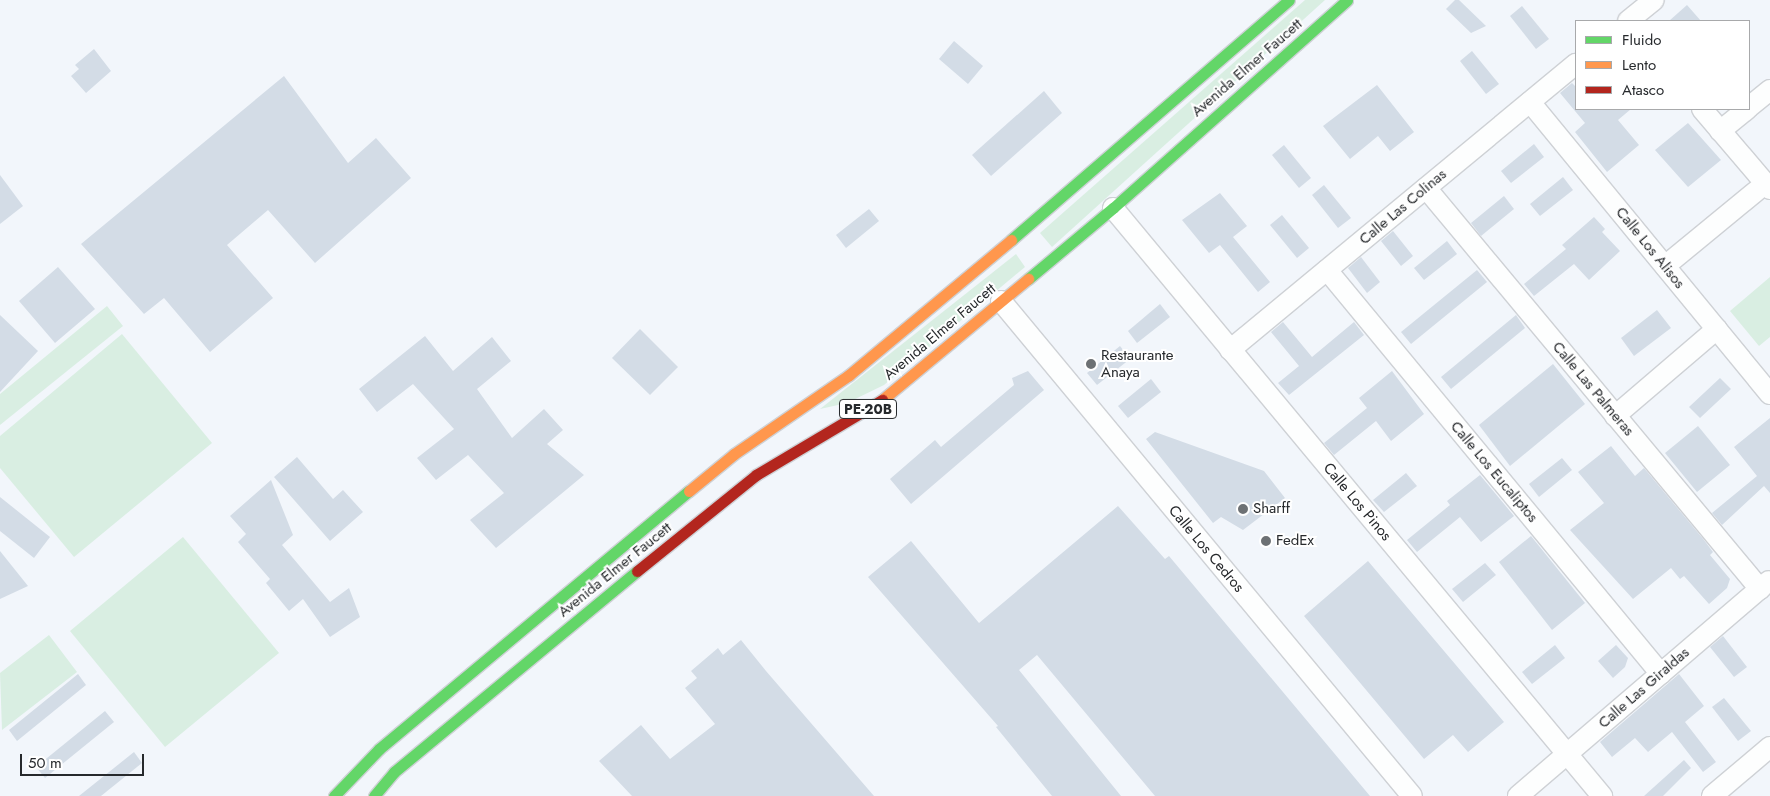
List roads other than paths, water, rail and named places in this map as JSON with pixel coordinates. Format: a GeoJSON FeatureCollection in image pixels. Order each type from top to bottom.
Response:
{"type":"FeatureCollection","features":[{"type":"Feature","properties":{"kind":"highway","name":"Avenida Elmer Faucett"},"geometry":{"type":"LineString","coordinates":[[334,796],[379,750],[734,454],[849,375],[1023,237],[1289,0]]}},
{"type":"Feature","properties":{"kind":"highway","name":"Avenida Elmer Faucett"},"geometry":{"type":"LineString","coordinates":[[374,796],[394,772],[496,685],[756,475],[885,398],[1001,301],[1042,260],[1113,208],[1347,0]]}},
{"type":"Feature","properties":{"kind":"street"},"geometry":{"type":"LineString","coordinates":[[1630,20],[1654,0]]}},
{"type":"Feature","properties":{"kind":"street","name":"Calle Las Colinas"},"geometry":{"type":"LineString","coordinates":[[1230,350],[1575,65]]}},
{"type":"Feature","properties":{"kind":"street"},"geometry":{"type":"LineString","coordinates":[[1750,106],[1770,90]]}},
{"type":"Feature","properties":{"kind":"street","name":"Calle Los Alisos"},"geometry":{"type":"LineString","coordinates":[[1530,102],[1770,394]]}},
{"type":"Feature","properties":{"kind":"street"},"geometry":{"type":"LineString","coordinates":[[1665,266],[1768,187],[1703,110]]}},
{"type":"Feature","properties":{"kind":"street"},"geometry":{"type":"LineString","coordinates":[[1720,130],[1745,110]]}},
{"type":"Feature","properties":{"kind":"street","name":"Calle Las Palmeras"},"geometry":{"type":"LineString","coordinates":[[1426,188],[1615,416],[1765,585]]}},
{"type":"Feature","properties":{"kind":"street","name":"Calle Los Pinos"},"geometry":{"type":"LineString","coordinates":[[1113,208],[1602,796]]}},
{"type":"Feature","properties":{"kind":"street","name":"Calle Los Eucaliptos"},"geometry":{"type":"LineString","coordinates":[[1327,270],[1661,674]]}},
{"type":"Feature","properties":{"kind":"street","name":"Calle Los Cedros"},"geometry":{"type":"LineString","coordinates":[[1001,301],[1412,796]]}},
{"type":"Feature","properties":{"kind":"street"},"geometry":{"type":"LineString","coordinates":[[1615,416],[1717,329]]}},
{"type":"Feature","properties":{"kind":"street","name":"Calle Las Giraldas"},"geometry":{"type":"LineString","coordinates":[[1518,796],[1765,585]]}},
{"type":"Feature","properties":{"kind":"street"},"geometry":{"type":"LineString","coordinates":[[1712,796],[1770,747]]}},
{"type":"Feature","properties":{"kind":"place","name":"Restaurante Anaya"},"geometry":{"type":"Point","coordinates":[1091,364]}},
{"type":"Feature","properties":{"kind":"place","name":"Sharff"},"geometry":{"type":"Point","coordinates":[1243,509]}},
{"type":"Feature","properties":{"kind":"place","name":"FedEx"},"geometry":{"type":"Point","coordinates":[1266,541]}}]}
